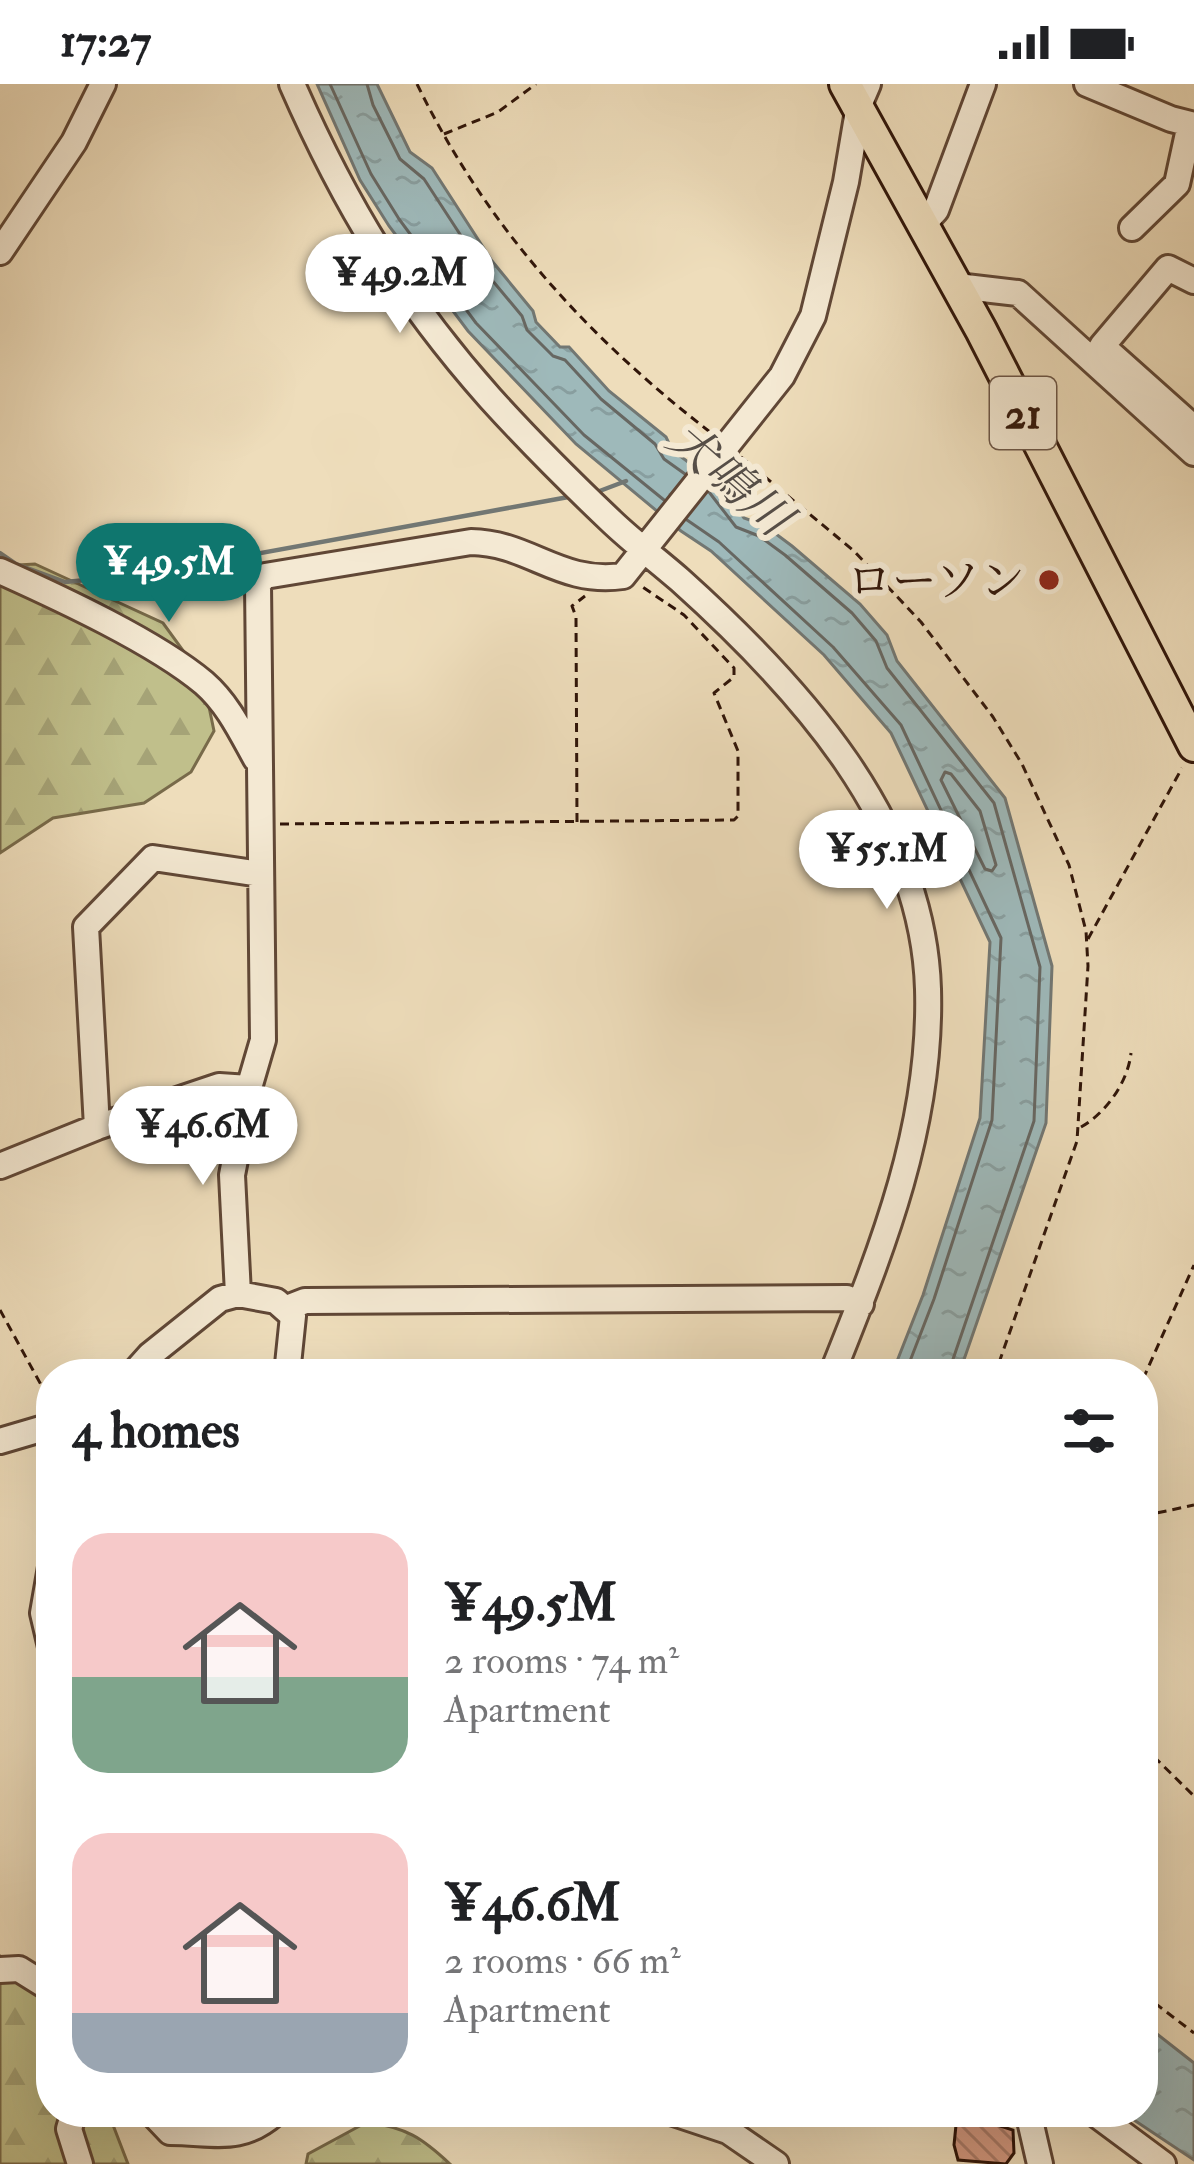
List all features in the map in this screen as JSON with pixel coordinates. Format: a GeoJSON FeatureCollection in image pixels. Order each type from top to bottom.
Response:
{"type":"FeatureCollection","features":[{"type":"Feature","properties":{"kind":"main road","name":"21"},"geometry":{"type":"LineString","coordinates":[[857,91],[1189,754]]}},
{"type":"Feature","properties":{"kind":"street"},"geometry":{"type":"LineString","coordinates":[[0,252],[74,142],[103,84]]}},
{"type":"Feature","properties":{"kind":"street"},"geometry":{"type":"LineString","coordinates":[[292,84],[362,229],[408,298],[490,398],[644,551],[753,650],[832,742],[887,827],[919,914],[928,986],[920,1104],[898,1199],[838,1359]]}},
{"type":"Feature","properties":{"kind":"street"},"geometry":{"type":"LineString","coordinates":[[924,223],[936,210],[983,84]]}},
{"type":"Feature","properties":{"kind":"street"},"geometry":{"type":"LineString","coordinates":[[1087,84],[1192,124],[1177,184],[1132,228]]}},
{"type":"Feature","properties":{"kind":"street"},"geometry":{"type":"LineString","coordinates":[[238,1294],[232,1175],[263,1040],[258,584],[265,577],[471,542],[502,546],[555,569],[598,579],[623,576],[782,376],[813,316],[846,182],[857,91]]}},
{"type":"Feature","properties":{"kind":"street"},"geometry":{"type":"LineString","coordinates":[[1194,281],[1168,268],[1102,346],[1194,428]]}},
{"type":"Feature","properties":{"kind":"street"},"geometry":{"type":"LineString","coordinates":[[958,286],[1018,293],[1194,453]]}},
{"type":"Feature","properties":{"kind":"street"},"geometry":{"type":"LineString","coordinates":[[0,571],[100,620],[205,684],[235,719],[260,767]]}},
{"type":"Feature","properties":{"kind":"street"},"geometry":{"type":"LineString","coordinates":[[97,1127],[86,927],[153,858],[260,874]]}},
{"type":"Feature","properties":{"kind":"street"},"geometry":{"type":"LineString","coordinates":[[0,1154],[1,1166],[219,1086],[249,1088]]}},
{"type":"Feature","properties":{"kind":"street"},"geometry":{"type":"LineString","coordinates":[[147,1359],[208,1307],[238,1294],[276,1301],[287,1308],[295,1324],[289,1359]]}},
{"type":"Feature","properties":{"kind":"street"},"geometry":{"type":"LineString","coordinates":[[287,1308],[305,1301],[848,1298],[861,1304]]}},
{"type":"Feature","properties":{"kind":"street"},"geometry":{"type":"LineString","coordinates":[[0,1441],[36,1430]]}},
{"type":"Feature","properties":{"kind":"street"},"geometry":{"type":"LineString","coordinates":[[0,1970],[19,1969],[36,1980]]}},
{"type":"Feature","properties":{"kind":"street"},"geometry":{"type":"LineString","coordinates":[[70,2127],[80,2164]]}},
{"type":"Feature","properties":{"kind":"street"},"geometry":{"type":"LineString","coordinates":[[165,2127],[170,2132],[236,2134],[256,2127]]}},
{"type":"Feature","properties":{"kind":"street"},"geometry":{"type":"LineString","coordinates":[[716,2127],[776,2164]]}},
{"type":"Feature","properties":{"kind":"street"},"geometry":{"type":"LineString","coordinates":[[1031,2127],[1040,2164]]}},
{"type":"Feature","properties":{"kind":"street"},"geometry":{"type":"LineString","coordinates":[[1113,2127],[1163,2164]]}},
{"type":"Feature","properties":{"kind":"path"},"geometry":{"type":"LineString","coordinates":[[417,84],[442,135],[511,240],[585,326],[653,388],[854,551],[921,622],[968,684],[1022,764],[1046,810],[1069,865],[1086,941],[1079,1127],[1000,1359]]}},
{"type":"Feature","properties":{"kind":"path"},"geometry":{"type":"LineString","coordinates":[[442,135],[498,112],[536,84]]}},
{"type":"Feature","properties":{"kind":"path"},"geometry":{"type":"LineString","coordinates":[[260,824],[734,820],[738,816],[738,751],[714,693],[734,676],[734,668],[684,615],[650,590],[631,585]]}},
{"type":"Feature","properties":{"kind":"path"},"geometry":{"type":"LineString","coordinates":[[577,822],[576,617],[572,606],[587,595]]}},
{"type":"Feature","properties":{"kind":"path"},"geometry":{"type":"LineString","coordinates":[[1086,941],[1189,754]]}},
{"type":"Feature","properties":{"kind":"path"},"geometry":{"type":"LineString","coordinates":[[1079,1127],[1099,1117],[1129,1069],[1131,1053]]}},
{"type":"Feature","properties":{"kind":"path"},"geometry":{"type":"LineString","coordinates":[[1152,1359],[1194,1264]]}},
{"type":"Feature","properties":{"kind":"path"},"geometry":{"type":"LineString","coordinates":[[0,1310],[36,1376]]}},
{"type":"Feature","properties":{"kind":"path"},"geometry":{"type":"LineString","coordinates":[[1158,1513],[1194,1505]]}},
{"type":"Feature","properties":{"kind":"path"},"geometry":{"type":"LineString","coordinates":[[1158,1761],[1194,1796]]}},
{"type":"Feature","properties":{"kind":"path"},"geometry":{"type":"LineString","coordinates":[[1158,2005],[1194,2033]]}},
{"type":"Feature","properties":{"kind":"green space"},"geometry":{"type":"Polygon","coordinates":[[[35,564],[163,623],[203,678],[214,731],[191,772],[144,803],[53,818],[0,853],[0,566],[35,564]]]}},
{"type":"Feature","properties":{"kind":"green space"},"geometry":{"type":"Polygon","coordinates":[[[0,1956],[36,1989],[36,2127],[114,2127],[128,2164],[0,2164],[0,1956]]]}},
{"type":"Feature","properties":{"kind":"green space"},"geometry":{"type":"Polygon","coordinates":[[[358,2127],[393,2127],[413,2135],[450,2164],[306,2164],[308,2154],[358,2127]]]}},
{"type":"Feature","properties":{"kind":"water"},"geometry":{"type":"Polygon","coordinates":[[[317,84],[377,84],[410,152],[432,168],[492,261],[533,311],[536,322],[666,437],[672,450],[723,488],[744,518],[764,525],[860,604],[887,635],[897,661],[1005,798],[1052,966],[1046,1123],[964,1359],[898,1359],[980,1118],[990,942],[891,733],[824,655],[711,551],[576,444],[468,331],[360,180],[317,84]]]}},
{"type":"Feature","properties":{"kind":"water"},"geometry":{"type":"Polygon","coordinates":[[[1158,2035],[1194,2063],[1194,2160],[1144,2127],[1158,2127],[1158,2035]]]}},
{"type":"Feature","properties":{"kind":"building"},"geometry":{"type":"Polygon","coordinates":[[[956,2127],[1013,2130],[1014,2153],[1006,2164],[958,2160],[956,2127]]]}},
{"type":"Feature","properties":{"kind":"waterway"},"geometry":{"type":"LineString","coordinates":[[597,492],[626,481]]}},
{"type":"Feature","properties":{"kind":"waterway"},"geometry":{"type":"LineString","coordinates":[[0,553],[65,582],[140,575],[574,496]]}},
{"type":"Feature","properties":{"kind":"place","name":"ローソン"},"geometry":{"type":"Point","coordinates":[1049,580]}},
{"type":"Feature","properties":{"kind":"water label","name":"犬鳴川"},"geometry":{"type":"Point","coordinates":[730,478]}}]}
